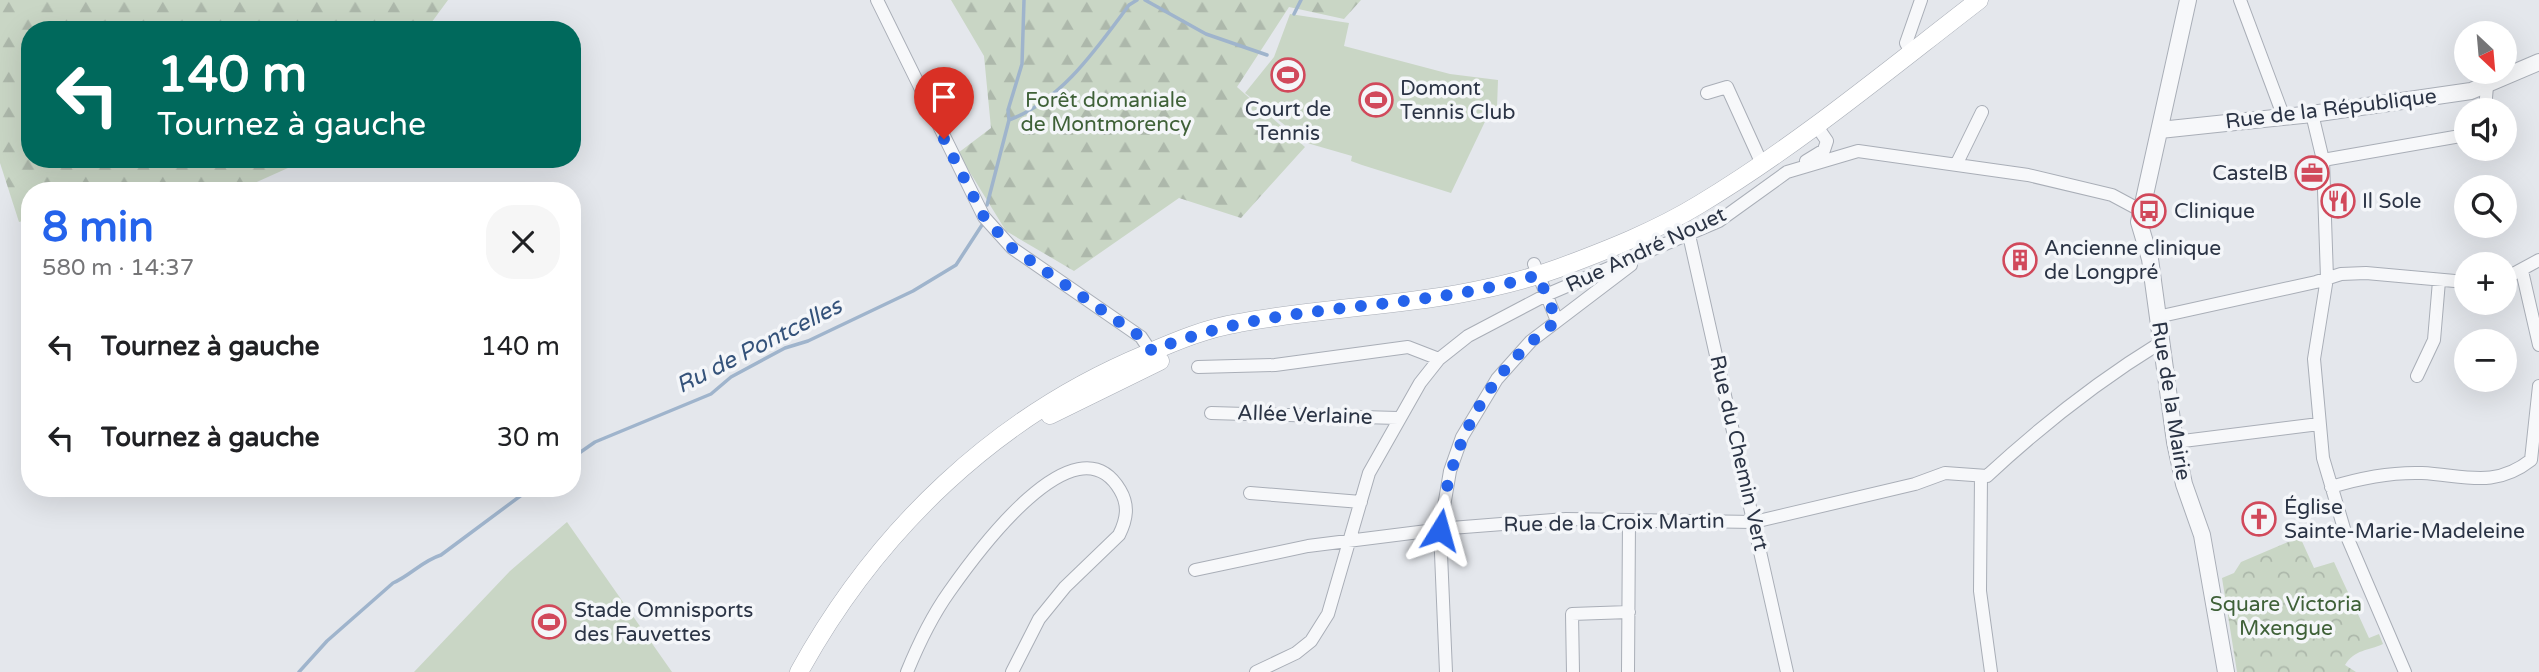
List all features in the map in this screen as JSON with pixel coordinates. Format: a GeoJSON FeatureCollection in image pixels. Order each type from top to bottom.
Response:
{"type":"FeatureCollection","features":[{"type":"Feature","properties":{"kind":"main road"},"geometry":{"type":"LineString","coordinates":[[799,672],[858,579],[888,541],[980,452],[1044,405],[1095,377],[1149,359],[1191,335],[1234,324],[1402,303],[1536,269],[1737,180],[1816,125],[1979,0]]}},
{"type":"Feature","properties":{"kind":"street"},"geometry":{"type":"LineString","coordinates":[[877,0],[984,217],[1012,248],[1141,337],[1149,359]]}},
{"type":"Feature","properties":{"kind":"street"},"geometry":{"type":"LineString","coordinates":[[1911,52],[1906,43],[1921,0]]}},
{"type":"Feature","properties":{"kind":"street","name":"Rue de la Mairie"},"geometry":{"type":"LineString","coordinates":[[2188,0],[2139,222],[2150,259],[2175,442],[2184,484],[2202,535],[2226,672]]}},
{"type":"Feature","properties":{"kind":"street"},"geometry":{"type":"LineString","coordinates":[[2240,0],[2283,115]]}},
{"type":"Feature","properties":{"kind":"street","name":"Rue de la République"},"geometry":{"type":"LineString","coordinates":[[2160,130],[2312,114],[2471,91],[2539,62]]}},
{"type":"Feature","properties":{"kind":"street"},"geometry":{"type":"LineString","coordinates":[[2486,98],[2487,86]]}},
{"type":"Feature","properties":{"kind":"street"},"geometry":{"type":"LineString","coordinates":[[1707,93],[1727,87],[1762,164]]}},
{"type":"Feature","properties":{"kind":"street"},"geometry":{"type":"LineString","coordinates":[[1957,163],[1982,112]]}},
{"type":"Feature","properties":{"kind":"street"},"geometry":{"type":"LineString","coordinates":[[2312,114],[2323,160],[2328,278],[2314,359],[2319,424],[2331,487],[2345,532],[2405,672]]}},
{"type":"Feature","properties":{"kind":"street"},"geometry":{"type":"LineString","coordinates":[[1787,172],[1824,150],[1827,141],[1816,125]]}},
{"type":"Feature","properties":{"kind":"street"},"geometry":{"type":"LineString","coordinates":[[2323,160],[2454,137]]}},
{"type":"Feature","properties":{"kind":"street","name":"Rue André Nouet"},"geometry":{"type":"LineString","coordinates":[[1256,672],[1296,653],[1311,640],[1328,614],[1369,473],[1398,418],[1439,359],[1468,336],[1546,295],[1719,221],[1787,172],[1858,152],[1957,163],[2112,195],[2140,210]]}},
{"type":"Feature","properties":{"kind":"street","name":"Rue du Chemin Vert"},"geometry":{"type":"LineString","coordinates":[[1689,235],[1787,672]]}},
{"type":"Feature","properties":{"kind":"street"},"geometry":{"type":"LineString","coordinates":[[1446,672],[1440,530],[1450,471],[1462,437],[1497,379],[1531,341],[1645,254]]}},
{"type":"Feature","properties":{"kind":"street"},"geometry":{"type":"LineString","coordinates":[[2517,273],[2539,260]]}},
{"type":"Feature","properties":{"kind":"street"},"geometry":{"type":"LineString","coordinates":[[1536,269],[1557,321]]}},
{"type":"Feature","properties":{"kind":"street"},"geometry":{"type":"LineString","coordinates":[[2522,271],[2539,345]]}},
{"type":"Feature","properties":{"kind":"street"},"geometry":{"type":"LineString","coordinates":[[2157,317],[2328,278],[2366,273],[2454,282]]}},
{"type":"Feature","properties":{"kind":"street"},"geometry":{"type":"LineString","coordinates":[[2417,376],[2434,340],[2439,281]]}},
{"type":"Feature","properties":{"kind":"street"},"geometry":{"type":"LineString","coordinates":[[1991,672],[1980,592],[1981,477],[1987,476],[2071,404],[2124,365],[2160,343]]}},
{"type":"Feature","properties":{"kind":"street"},"geometry":{"type":"LineString","coordinates":[[1198,367],[1275,365],[1408,347],[1439,359]]}},
{"type":"Feature","properties":{"kind":"street"},"geometry":{"type":"LineString","coordinates":[[2331,487],[2387,474],[2421,473],[2489,480],[2535,461],[2539,386]]}},
{"type":"Feature","properties":{"kind":"street","name":"Allée Verlaine"},"geometry":{"type":"LineString","coordinates":[[1211,413],[1398,418]]}},
{"type":"Feature","properties":{"kind":"street"},"geometry":{"type":"LineString","coordinates":[[2175,442],[2319,424]]}},
{"type":"Feature","properties":{"kind":"street"},"geometry":{"type":"LineString","coordinates":[[907,672],[948,594],[989,539],[1026,500],[1044,487],[1084,465],[1096,467],[1107,472],[1120,490],[1127,512],[1125,524],[1119,535],[1065,587],[1039,619],[1012,672]]}},
{"type":"Feature","properties":{"kind":"street","name":"Rue de la Croix Martin"},"geometry":{"type":"LineString","coordinates":[[1195,570],[1349,540],[1359,542],[1440,530],[1566,519],[1754,522],[1915,484],[1945,473],[1981,477]]}},
{"type":"Feature","properties":{"kind":"street"},"geometry":{"type":"LineString","coordinates":[[1250,493],[1361,502]]}},
{"type":"Feature","properties":{"kind":"street"},"geometry":{"type":"LineString","coordinates":[[1628,672],[1629,520]]}},
{"type":"Feature","properties":{"kind":"street"},"geometry":{"type":"LineString","coordinates":[[1573,672],[1573,614],[1629,611]]}},
{"type":"Feature","properties":{"kind":"green space"},"geometry":{"type":"Polygon","coordinates":[[[0,0],[448,0],[433,21],[21,21],[21,168],[288,168],[257,182],[21,182],[19,222],[0,163],[0,0]]]}},
{"type":"Feature","properties":{"kind":"green space","name":"Forêt domaniale de Montmorency"},"geometry":{"type":"Polygon","coordinates":[[[951,0],[1361,0],[1344,19],[1289,7],[1237,87],[1305,147],[1241,218],[1179,198],[1074,271],[1006,231],[958,153],[991,128],[984,56],[951,0]]]}},
{"type":"Feature","properties":{"kind":"green space","name":"Domont Tennis Club"},"geometry":{"type":"Polygon","coordinates":[[[1290,14],[1349,23],[1344,46],[1450,74],[1498,80],[1497,107],[1491,109],[1451,193],[1362,165],[1351,161],[1352,156],[1307,143],[1245,93],[1274,57],[1290,14]]]}},
{"type":"Feature","properties":{"kind":"green space","name":"Stade Omnisports des Fauvettes"},"geometry":{"type":"Polygon","coordinates":[[[567,522],[672,672],[414,672],[510,571],[567,522]]]}},
{"type":"Feature","properties":{"kind":"green space","name":"Square Victoria Mxengue"},"geometry":{"type":"Polygon","coordinates":[[[2300,537],[2314,568],[2334,562],[2369,638],[2379,634],[2383,644],[2357,653],[2349,660],[2345,665],[2356,672],[2237,672],[2222,578],[2234,573],[2241,562],[2300,537]]]}},
{"type":"Feature","properties":{"kind":"waterway","name":"Ru de Pontcelles"},"geometry":{"type":"LineString","coordinates":[[1009,120],[1008,110],[1022,64],[1024,0]]}},
{"type":"Feature","properties":{"kind":"waterway","name":"Ru de Pontcelles"},"geometry":{"type":"LineString","coordinates":[[987,205],[1009,120],[1028,111],[1061,87],[1091,55],[1129,5],[1137,0]]}},
{"type":"Feature","properties":{"kind":"waterway","name":"Ru de Pontcelles"},"geometry":{"type":"LineString","coordinates":[[1145,0],[1206,34],[1267,55]]}},
{"type":"Feature","properties":{"kind":"waterway","name":"Ru de Pontcelles"},"geometry":{"type":"LineString","coordinates":[[1294,14],[1301,0]]}},
{"type":"Feature","properties":{"kind":"waterway","name":"Ru de Pontcelles"},"geometry":{"type":"LineString","coordinates":[[581,452],[595,442],[711,394],[731,377],[785,348],[808,341],[913,291],[956,265],[982,225]]}},
{"type":"Feature","properties":{"kind":"waterway","name":"Ru de Pontcelles"},"geometry":{"type":"LineString","coordinates":[[299,672],[327,641],[393,583],[441,555],[519,497]]}},
{"type":"Feature","properties":{"kind":"place","name":"Court de Tennis"},"geometry":{"type":"Point","coordinates":[1288,75]}},
{"type":"Feature","properties":{"kind":"place","name":"Domont Tennis Club"},"geometry":{"type":"Point","coordinates":[1376,100]}},
{"type":"Feature","properties":{"kind":"place","name":"CastelB"},"geometry":{"type":"Point","coordinates":[2312,173]}},
{"type":"Feature","properties":{"kind":"place","name":"Il Sole"},"geometry":{"type":"Point","coordinates":[2338,201]}},
{"type":"Feature","properties":{"kind":"place","name":"Clinique"},"geometry":{"type":"Point","coordinates":[2149,211]}},
{"type":"Feature","properties":{"kind":"place","name":"Ancienne clinique de Longpré"},"geometry":{"type":"Point","coordinates":[2020,260]}},
{"type":"Feature","properties":{"kind":"place","name":"Église Sainte-Marie-Madeleine"},"geometry":{"type":"Point","coordinates":[2259,519]}},
{"type":"Feature","properties":{"kind":"place","name":"Stade Omnisports des Fauvettes"},"geometry":{"type":"Point","coordinates":[549,622]}},
{"type":"Feature","properties":{"kind":"route"},"geometry":{"type":"LineString","coordinates":[[944,139],[984,217],[1012,248],[1141,337],[1152,351],[1210,329],[1269,317],[1435,299],[1476,292],[1538,275],[1557,321],[1531,341],[1497,379],[1478,408],[1462,437],[1450,471],[1440,530]]}}]}
